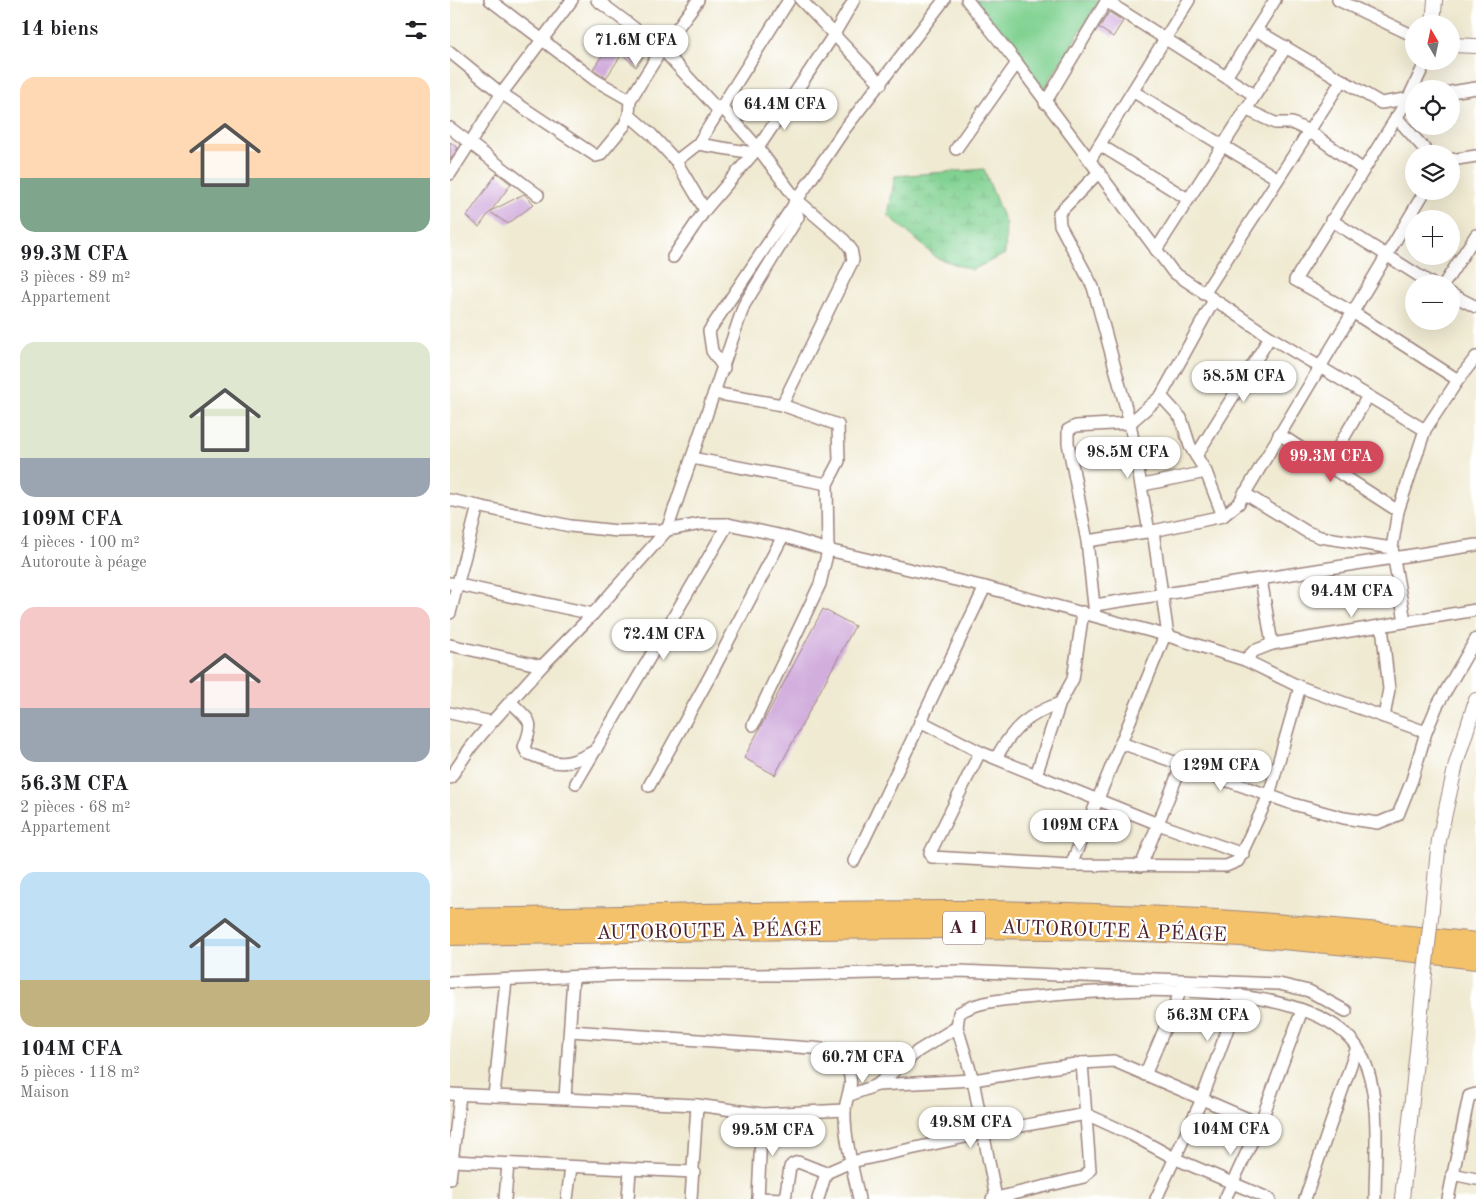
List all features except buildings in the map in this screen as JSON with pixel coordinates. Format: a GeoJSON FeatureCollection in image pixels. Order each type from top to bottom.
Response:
{"type":"FeatureCollection","features":[{"type":"Feature","properties":{"kind":"highway","name":"A 1"},"geometry":{"type":"LineString","coordinates":[[450,920],[900,912],[1084,914],[1275,922],[1476,943]]}},
{"type":"Feature","properties":{"kind":"highway","name":"AUTOROUTE À PÉAGE"},"geometry":{"type":"LineString","coordinates":[[450,935],[985,928],[1168,932],[1274,939],[1476,959]]}},
{"type":"Feature","properties":{"kind":"street"},"geometry":{"type":"LineString","coordinates":[[490,0],[595,80],[630,100]]}},
{"type":"Feature","properties":{"kind":"street"},"geometry":{"type":"LineString","coordinates":[[450,174],[502,93],[572,0]]}},
{"type":"Feature","properties":{"kind":"street"},"geometry":{"type":"LineString","coordinates":[[597,0],[662,49],[720,109],[756,150],[795,201],[844,240],[851,249],[853,260],[782,405]]}},
{"type":"Feature","properties":{"kind":"street"},"geometry":{"type":"LineString","coordinates":[[450,52],[502,93],[596,156],[600,155],[624,126],[629,115],[630,100],[662,49],[698,0]]}},
{"type":"Feature","properties":{"kind":"street"},"geometry":{"type":"LineString","coordinates":[[676,161],[698,144],[789,0]]}},
{"type":"Feature","properties":{"kind":"street"},"geometry":{"type":"LineString","coordinates":[[801,0],[833,36],[881,84]]}},
{"type":"Feature","properties":{"kind":"street"},"geometry":{"type":"LineString","coordinates":[[674,257],[705,210],[756,150],[833,36],[854,0]]}},
{"type":"Feature","properties":{"kind":"street"},"geometry":{"type":"LineString","coordinates":[[724,368],[712,351],[709,331],[844,130],[944,0]]}},
{"type":"Feature","properties":{"kind":"street"},"geometry":{"type":"LineString","coordinates":[[966,0],[1017,62],[1045,103],[1174,272],[1270,337],[1426,430]]}},
{"type":"Feature","properties":{"kind":"street"},"geometry":{"type":"LineString","coordinates":[[1090,160],[1134,92],[1189,0]]}},
{"type":"Feature","properties":{"kind":"street"},"geometry":{"type":"LineString","coordinates":[[1226,77],[1275,0]]}},
{"type":"Feature","properties":{"kind":"street"},"geometry":{"type":"LineString","coordinates":[[1338,0],[1405,32]]}},
{"type":"Feature","properties":{"kind":"street"},"geometry":{"type":"LineString","coordinates":[[1434,15],[1435,0]]}},
{"type":"Feature","properties":{"kind":"street"},"geometry":{"type":"LineString","coordinates":[[1045,103],[1107,1],[1254,95]]}},
{"type":"Feature","properties":{"kind":"street"},"geometry":{"type":"LineString","coordinates":[[1256,30],[1381,103],[1405,99]]}},
{"type":"Feature","properties":{"kind":"street"},"geometry":{"type":"LineString","coordinates":[[1460,45],[1476,46]]}},
{"type":"Feature","properties":{"kind":"street"},"geometry":{"type":"LineString","coordinates":[[1156,250],[1286,47]]}},
{"type":"Feature","properties":{"kind":"street"},"geometry":{"type":"LineString","coordinates":[[956,149],[1017,62]]}},
{"type":"Feature","properties":{"kind":"street"},"geometry":{"type":"LineString","coordinates":[[1095,610],[1087,541],[1068,443],[1068,430],[1076,426],[1130,423],[1160,396],[1209,297],[1278,179],[1342,80]]}},
{"type":"Feature","properties":{"kind":"street"},"geometry":{"type":"LineString","coordinates":[[1460,91],[1476,88]]}},
{"type":"Feature","properties":{"kind":"street"},"geometry":{"type":"LineString","coordinates":[[1134,92],[1221,147],[1278,179]]}},
{"type":"Feature","properties":{"kind":"street"},"geometry":{"type":"LineString","coordinates":[[1405,106],[1362,169],[1295,280],[1354,313],[1458,380]]}},
{"type":"Feature","properties":{"kind":"street"},"geometry":{"type":"LineString","coordinates":[[1245,109],[1275,123],[1292,123],[1309,131],[1362,169]]}},
{"type":"Feature","properties":{"kind":"street"},"geometry":{"type":"LineString","coordinates":[[629,115],[651,134],[676,161],[705,210]]}},
{"type":"Feature","properties":{"kind":"street"},"geometry":{"type":"LineString","coordinates":[[1396,117],[1421,145]]}},
{"type":"Feature","properties":{"kind":"street"},"geometry":{"type":"LineString","coordinates":[[450,128],[538,195]]}},
{"type":"Feature","properties":{"kind":"street"},"geometry":{"type":"LineString","coordinates":[[698,144],[756,150]]}},
{"type":"Feature","properties":{"kind":"street"},"geometry":{"type":"LineString","coordinates":[[1100,145],[1188,199]]}},
{"type":"Feature","properties":{"kind":"street"},"geometry":{"type":"LineString","coordinates":[[1460,159],[1476,156]]}},
{"type":"Feature","properties":{"kind":"street"},"geometry":{"type":"LineString","coordinates":[[1071,865],[1167,635],[1143,485],[1130,423],[1093,287],[1060,225],[1059,212],[1099,172]]}},
{"type":"Feature","properties":{"kind":"street"},"geometry":{"type":"LineString","coordinates":[[1087,541],[1151,531],[1223,516],[1239,504],[1420,200]]}},
{"type":"Feature","properties":{"kind":"street"},"geometry":{"type":"LineString","coordinates":[[450,778],[471,747],[492,722],[542,666],[593,614],[667,530],[744,305],[798,217],[795,201]]}},
{"type":"Feature","properties":{"kind":"street"},"geometry":{"type":"LineString","coordinates":[[1331,220],[1417,275]]}},
{"type":"Feature","properties":{"kind":"street"},"geometry":{"type":"LineString","coordinates":[[1451,275],[1472,250],[1476,235]]}},
{"type":"Feature","properties":{"kind":"street"},"geometry":{"type":"LineString","coordinates":[[1460,299],[1476,307]]}},
{"type":"Feature","properties":{"kind":"street"},"geometry":{"type":"LineString","coordinates":[[1196,456],[1270,337]]}},
{"type":"Feature","properties":{"kind":"street"},"geometry":{"type":"LineString","coordinates":[[1405,621],[1393,553],[1398,511],[1426,430],[1458,380],[1476,357]]}},
{"type":"Feature","properties":{"kind":"street"},"geometry":{"type":"LineString","coordinates":[[714,392],[782,405],[838,425],[839,461],[827,484],[828,550],[820,584],[753,725]]}},
{"type":"Feature","properties":{"kind":"street"},"geometry":{"type":"LineString","coordinates":[[1160,396],[1178,412],[1190,446],[1206,472],[1223,516]]}},
{"type":"Feature","properties":{"kind":"street"},"geometry":{"type":"LineString","coordinates":[[1328,465],[1368,396]]}},
{"type":"Feature","properties":{"kind":"street"},"geometry":{"type":"LineString","coordinates":[[1279,434],[1398,511]]}},
{"type":"Feature","properties":{"kind":"street"},"geometry":{"type":"LineString","coordinates":[[692,458],[827,484]]}},
{"type":"Feature","properties":{"kind":"street"},"geometry":{"type":"LineString","coordinates":[[1143,485],[1206,472]]}},
{"type":"Feature","properties":{"kind":"street"},"geometry":{"type":"LineString","coordinates":[[1244,493],[1307,532],[1320,537],[1393,553]]}},
{"type":"Feature","properties":{"kind":"street"},"geometry":{"type":"LineString","coordinates":[[450,500],[570,526],[618,531],[667,530],[701,524],[728,524],[783,536],[828,550],[1083,612],[1162,595],[1261,579],[1393,553],[1476,545]]}},
{"type":"Feature","properties":{"kind":"street"},"geometry":{"type":"LineString","coordinates":[[450,613],[453,583],[478,506]]}},
{"type":"Feature","properties":{"kind":"street"},"geometry":{"type":"LineString","coordinates":[[576,783],[728,524]]}},
{"type":"Feature","properties":{"kind":"street"},"geometry":{"type":"LineString","coordinates":[[649,786],[710,676],[783,536]]}},
{"type":"Feature","properties":{"kind":"street"},"geometry":{"type":"LineString","coordinates":[[1261,579],[1272,644]]}},
{"type":"Feature","properties":{"kind":"street"},"geometry":{"type":"LineString","coordinates":[[453,583],[593,614]]}},
{"type":"Feature","properties":{"kind":"street"},"geometry":{"type":"LineString","coordinates":[[854,861],[985,587]]}},
{"type":"Feature","properties":{"kind":"street"},"geometry":{"type":"LineString","coordinates":[[1095,610],[1245,660],[1300,686],[1426,732]]}},
{"type":"Feature","properties":{"kind":"street"},"geometry":{"type":"LineString","coordinates":[[1245,660],[1254,651],[1272,644],[1476,610]]}},
{"type":"Feature","properties":{"kind":"street"},"geometry":{"type":"LineString","coordinates":[[1036,775],[1060,704],[1073,679],[1083,612]]}},
{"type":"Feature","properties":{"kind":"street"},"geometry":{"type":"LineString","coordinates":[[1382,626],[1389,689],[1384,716]]}},
{"type":"Feature","properties":{"kind":"street"},"geometry":{"type":"LineString","coordinates":[[1121,743],[1269,796],[1344,818],[1378,823],[1390,820],[1398,815],[1412,780],[1426,732],[1437,706],[1476,638]]}},
{"type":"Feature","properties":{"kind":"street"},"geometry":{"type":"LineString","coordinates":[[450,645],[542,666]]}},
{"type":"Feature","properties":{"kind":"street"},"geometry":{"type":"LineString","coordinates":[[980,752],[930,856],[1071,865],[1226,866],[1238,861],[1243,854],[1269,796],[1300,686]]}},
{"type":"Feature","properties":{"kind":"street"},"geometry":{"type":"LineString","coordinates":[[1402,1199],[1439,840],[1456,764],[1476,700]]}},
{"type":"Feature","properties":{"kind":"street"},"geometry":{"type":"LineString","coordinates":[[511,702],[530,724],[524,746],[527,754],[548,762],[571,764],[597,749]]}},
{"type":"Feature","properties":{"kind":"street"},"geometry":{"type":"LineString","coordinates":[[996,758],[1009,735],[1037,711],[1060,704]]}},
{"type":"Feature","properties":{"kind":"street"},"geometry":{"type":"LineString","coordinates":[[450,713],[492,722]]}},
{"type":"Feature","properties":{"kind":"street"},"geometry":{"type":"LineString","coordinates":[[920,721],[980,752],[1098,798],[1158,824],[1243,854]]}},
{"type":"Feature","properties":{"kind":"street"},"geometry":{"type":"LineString","coordinates":[[1141,866],[1182,764]]}},
{"type":"Feature","properties":{"kind":"street"},"geometry":{"type":"LineString","coordinates":[[450,982],[630,974],[786,975],[959,971],[1279,984],[1309,991],[1346,1011]]}},
{"type":"Feature","properties":{"kind":"street"},"geometry":{"type":"LineString","coordinates":[[565,1098],[571,1031],[573,977]]}},
{"type":"Feature","properties":{"kind":"street"},"geometry":{"type":"LineString","coordinates":[[494,1096],[506,980]]}},
{"type":"Feature","properties":{"kind":"street"},"geometry":{"type":"LineString","coordinates":[[1145,1075],[1181,990]]}},
{"type":"Feature","properties":{"kind":"street"},"geometry":{"type":"LineString","coordinates":[[1082,1063],[1090,1170],[1088,1174],[1084,1177],[994,1198],[984,1133],[973,1080],[957,1027],[959,1013],[973,1004],[1060,994],[1181,990],[1240,995],[1302,1010],[1325,1018],[1340,1028],[1357,1047],[1367,1065],[1374,1098],[1375,1199]]}},
{"type":"Feature","properties":{"kind":"street"},"geometry":{"type":"LineString","coordinates":[[1156,1199],[1202,1099],[1240,995]]}},
{"type":"Feature","properties":{"kind":"street"},"geometry":{"type":"LineString","coordinates":[[1225,1199],[1260,1124],[1302,1010]]}},
{"type":"Feature","properties":{"kind":"street"},"geometry":{"type":"LineString","coordinates":[[877,1085],[918,1051],[957,1027]]}},
{"type":"Feature","properties":{"kind":"street"},"geometry":{"type":"LineString","coordinates":[[571,1031],[825,1048],[843,1063],[850,1074],[850,1095],[845,1110],[851,1162],[859,1199]]}},
{"type":"Feature","properties":{"kind":"street"},"geometry":{"type":"LineString","coordinates":[[1305,1199],[1357,1047]]}},
{"type":"Feature","properties":{"kind":"street"},"geometry":{"type":"LineString","coordinates":[[850,1095],[877,1085],[973,1080],[1082,1063],[1114,1061],[1260,1124]]}},
{"type":"Feature","properties":{"kind":"street"},"geometry":{"type":"LineString","coordinates":[[450,1179],[455,1094],[697,1105],[762,1114],[845,1110]]}},
{"type":"Feature","properties":{"kind":"street"},"geometry":{"type":"LineString","coordinates":[[1448,1199],[1470,1096],[1476,1094]]}},
{"type":"Feature","properties":{"kind":"street"},"geometry":{"type":"LineString","coordinates":[[691,1199],[697,1105]]}},
{"type":"Feature","properties":{"kind":"street"},"geometry":{"type":"LineString","coordinates":[[762,1114],[758,1198],[785,1199],[790,1167],[798,1162],[826,1173],[851,1162],[984,1133],[1086,1114],[1132,1135],[1176,1159],[1270,1199]]}},
{"type":"Feature","properties":{"kind":"street"},"geometry":{"type":"LineString","coordinates":[[452,1157],[508,1164],[694,1172]]}},
{"type":"Feature","properties":{"kind":"street"},"geometry":{"type":"LineString","coordinates":[[505,1199],[508,1164]]}},
{"type":"Feature","properties":{"kind":"street"},"geometry":{"type":"LineString","coordinates":[[567,1199],[571,1167]]}},
{"type":"Feature","properties":{"kind":"street"},"geometry":{"type":"LineString","coordinates":[[628,1199],[630,1170]]}},
{"type":"Feature","properties":{"kind":"street"},"geometry":{"type":"LineString","coordinates":[[818,1199],[826,1173]]}},
{"type":"Feature","properties":{"kind":"street"},"geometry":{"type":"LineString","coordinates":[[1452,1174],[1476,1179]]}},
{"type":"Feature","properties":{"kind":"green space"},"geometry":{"type":"Polygon","coordinates":[[[975,0],[1100,0],[1041,93],[975,0]]]}},
{"type":"Feature","properties":{"kind":"green space"},"geometry":{"type":"Polygon","coordinates":[[[984,169],[1006,225],[1005,254],[972,270],[937,258],[888,215],[895,176],[984,169]]]}}]}
